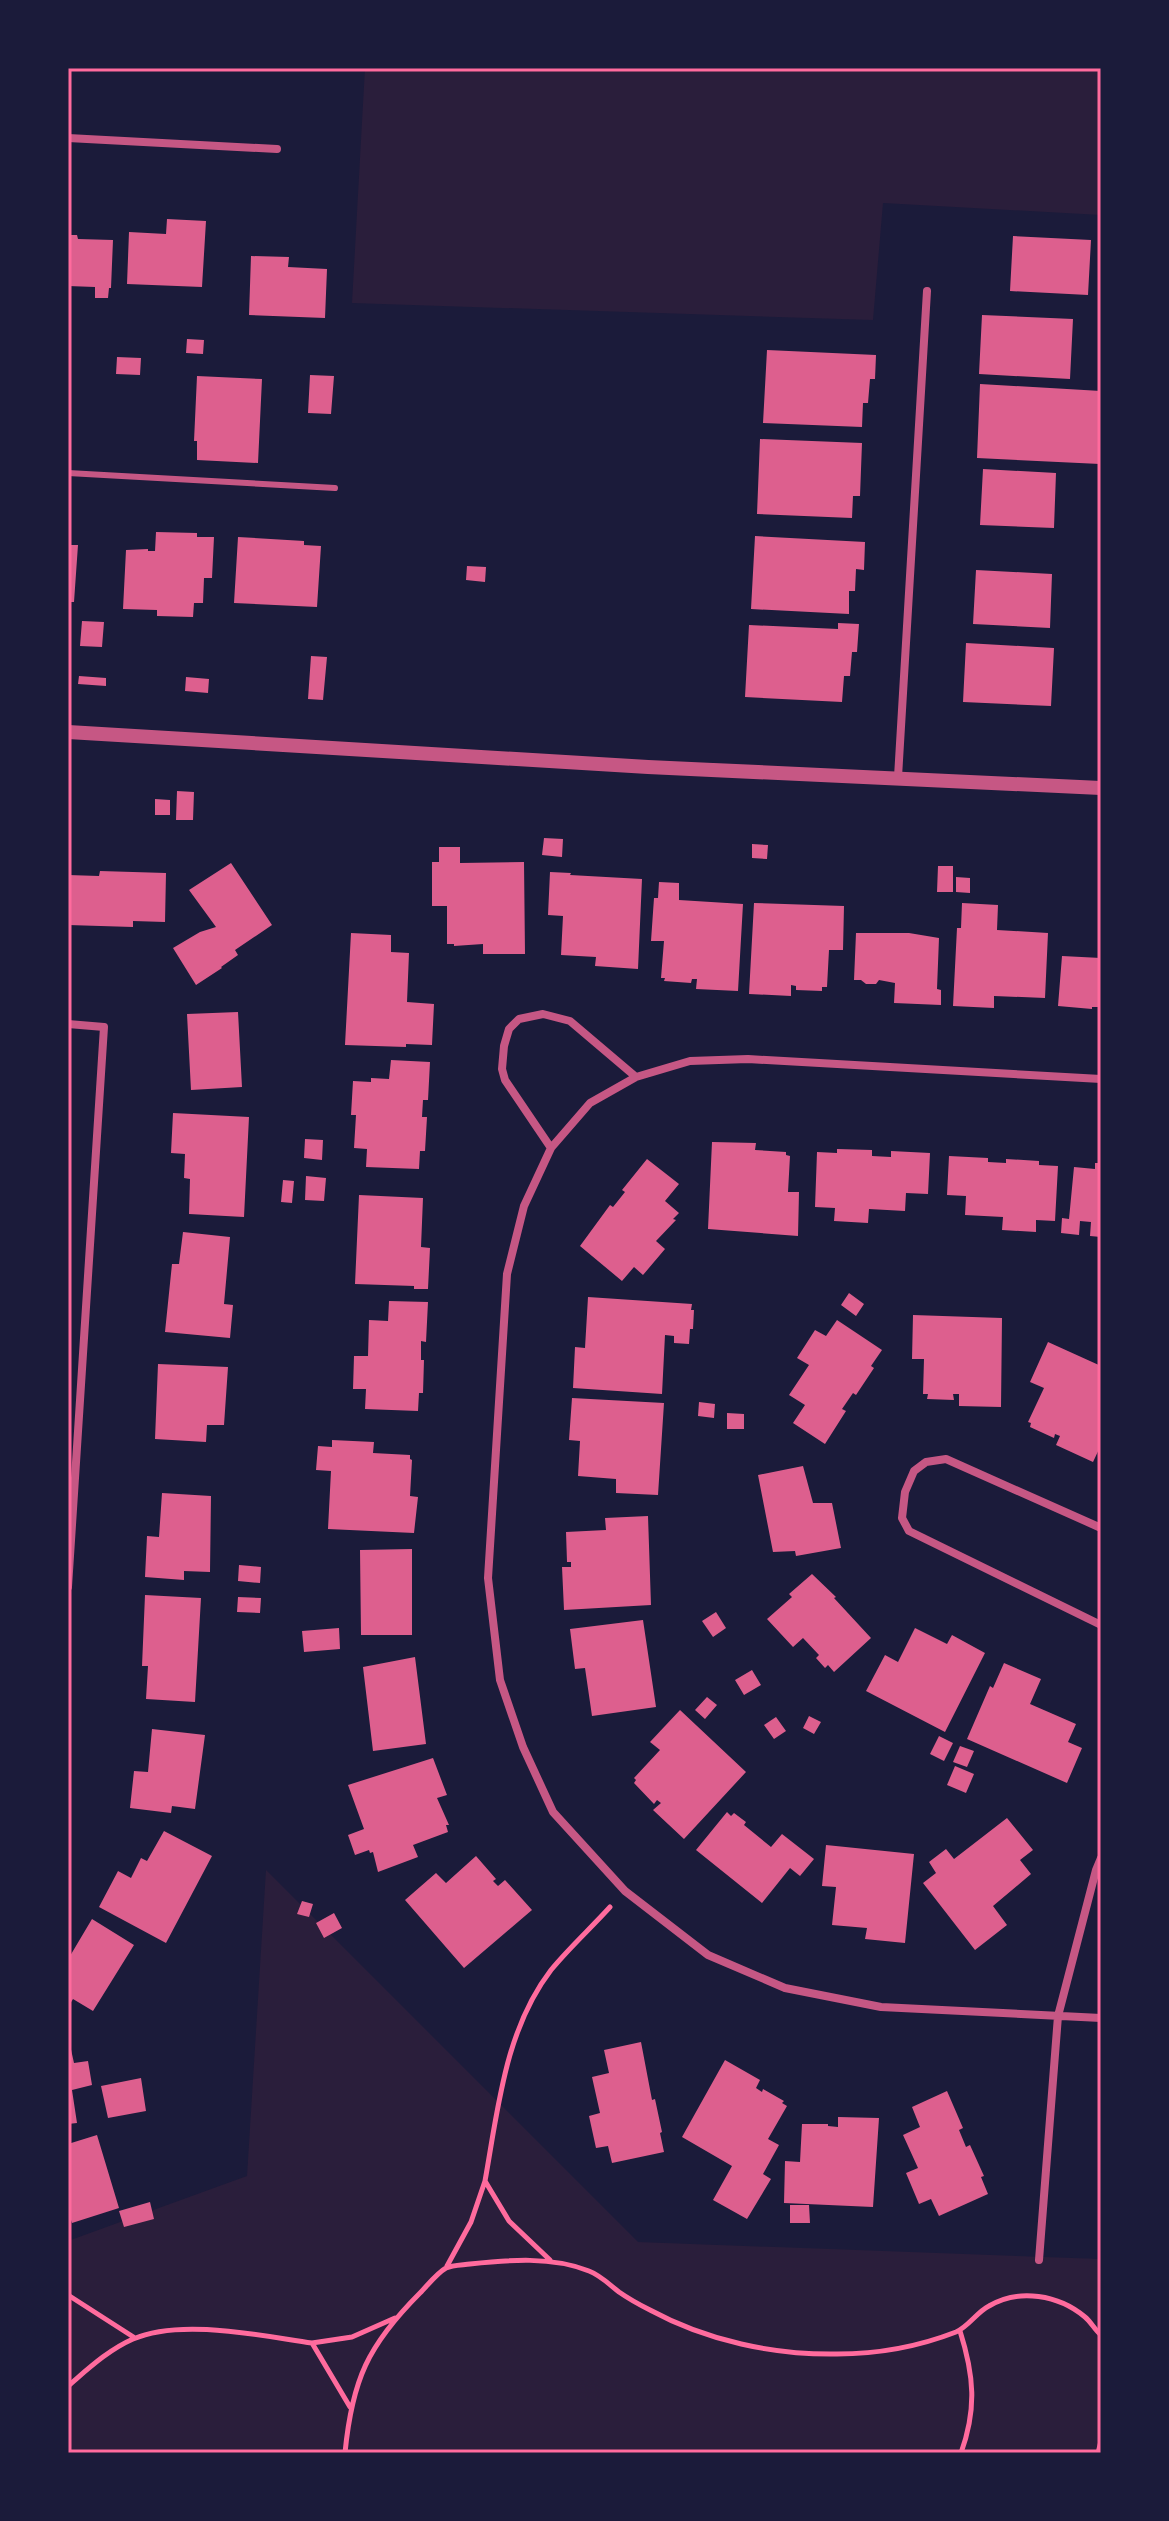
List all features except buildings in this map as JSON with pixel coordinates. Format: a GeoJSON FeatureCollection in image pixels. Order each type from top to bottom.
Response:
{"type":"FeatureCollection","features":[{"type":"Feature","properties":{"kind":"street"},"geometry":{"type":"LineString","coordinates":[[68,138],[277,149]]}},
{"type":"Feature","properties":{"kind":"street"},"geometry":{"type":"LineString","coordinates":[[898,777],[927,291]]}},
{"type":"Feature","properties":{"kind":"street"},"geometry":{"type":"LineString","coordinates":[[68,732],[632,766],[1101,788]]}},
{"type":"Feature","properties":{"kind":"street"},"geometry":{"type":"LineString","coordinates":[[551,1148],[505,1080],[502,1069],[509,1029],[519,1019],[543,1014],[570,1021],[636,1077]]}},
{"type":"Feature","properties":{"kind":"street"},"geometry":{"type":"LineString","coordinates":[[68,1024],[104,1027],[72,1462],[68,1587]]}},
{"type":"Feature","properties":{"kind":"street"},"geometry":{"type":"LineString","coordinates":[[1101,1079],[748,1059],[690,1061],[636,1077],[590,1103],[551,1148],[524,1206],[507,1274],[488,1578],[500,1680],[523,1747],[553,1812],[625,1891],[708,1955],[785,1988],[881,2007],[1101,2018]]}},
{"type":"Feature","properties":{"kind":"street"},"geometry":{"type":"LineString","coordinates":[[1101,1528],[946,1459],[926,1462],[914,1471],[905,1492],[902,1518],[909,1531],[1101,1625]]}},
{"type":"Feature","properties":{"kind":"street"},"geometry":{"type":"LineString","coordinates":[[1039,2260],[1058,2016],[1101,1858]]}},
{"type":"Feature","properties":{"kind":"lane"},"geometry":{"type":"LineString","coordinates":[[68,473],[335,488]]}},
{"type":"Feature","properties":{"kind":"path"},"geometry":{"type":"LineString","coordinates":[[345,2453],[350,2407],[366,2361],[396,2317],[446,2267],[471,2222],[485,2181],[509,2054],[527,2012],[550,1971],[625,1891]]}},
{"type":"Feature","properties":{"kind":"path"},"geometry":{"type":"LineString","coordinates":[[485,2181],[509,2221],[551,2261]]}},
{"type":"Feature","properties":{"kind":"path"},"geometry":{"type":"LineString","coordinates":[[446,2267],[494,2261],[551,2261],[591,2271],[632,2300],[687,2327],[758,2348],[799,2353],[881,2351],[921,2343],[960,2331],[990,2305],[1028,2295],[1049,2298],[1069,2306],[1086,2318],[1101,2336]]}},
{"type":"Feature","properties":{"kind":"path"},"geometry":{"type":"LineString","coordinates":[[68,2295],[135,2338]]}},
{"type":"Feature","properties":{"kind":"path"},"geometry":{"type":"LineString","coordinates":[[68,2386],[101,2358],[135,2338],[175,2330],[221,2330],[312,2343],[352,2337],[396,2317]]}},
{"type":"Feature","properties":{"kind":"path"},"geometry":{"type":"LineString","coordinates":[[960,2331],[968,2359],[972,2394],[971,2421],[961,2453]]}},
{"type":"Feature","properties":{"kind":"path"},"geometry":{"type":"LineString","coordinates":[[312,2343],[350,2407]]}},
{"type":"Feature","properties":{"kind":"path"},"geometry":{"type":"LineString","coordinates":[[1098,2453],[1101,2441]]}},
{"type":"Feature","properties":{"kind":"shaded area"},"geometry":{"type":"Polygon","coordinates":[[[365,68],[1101,68],[1101,215],[883,203],[873,320],[352,303],[365,68]]]}},
{"type":"Feature","properties":{"kind":"shaded area"},"geometry":{"type":"Polygon","coordinates":[[[266,1870],[638,2242],[1101,2259],[1101,2453],[68,2453],[68,2241],[247,2176],[266,1870]]]}}]}
